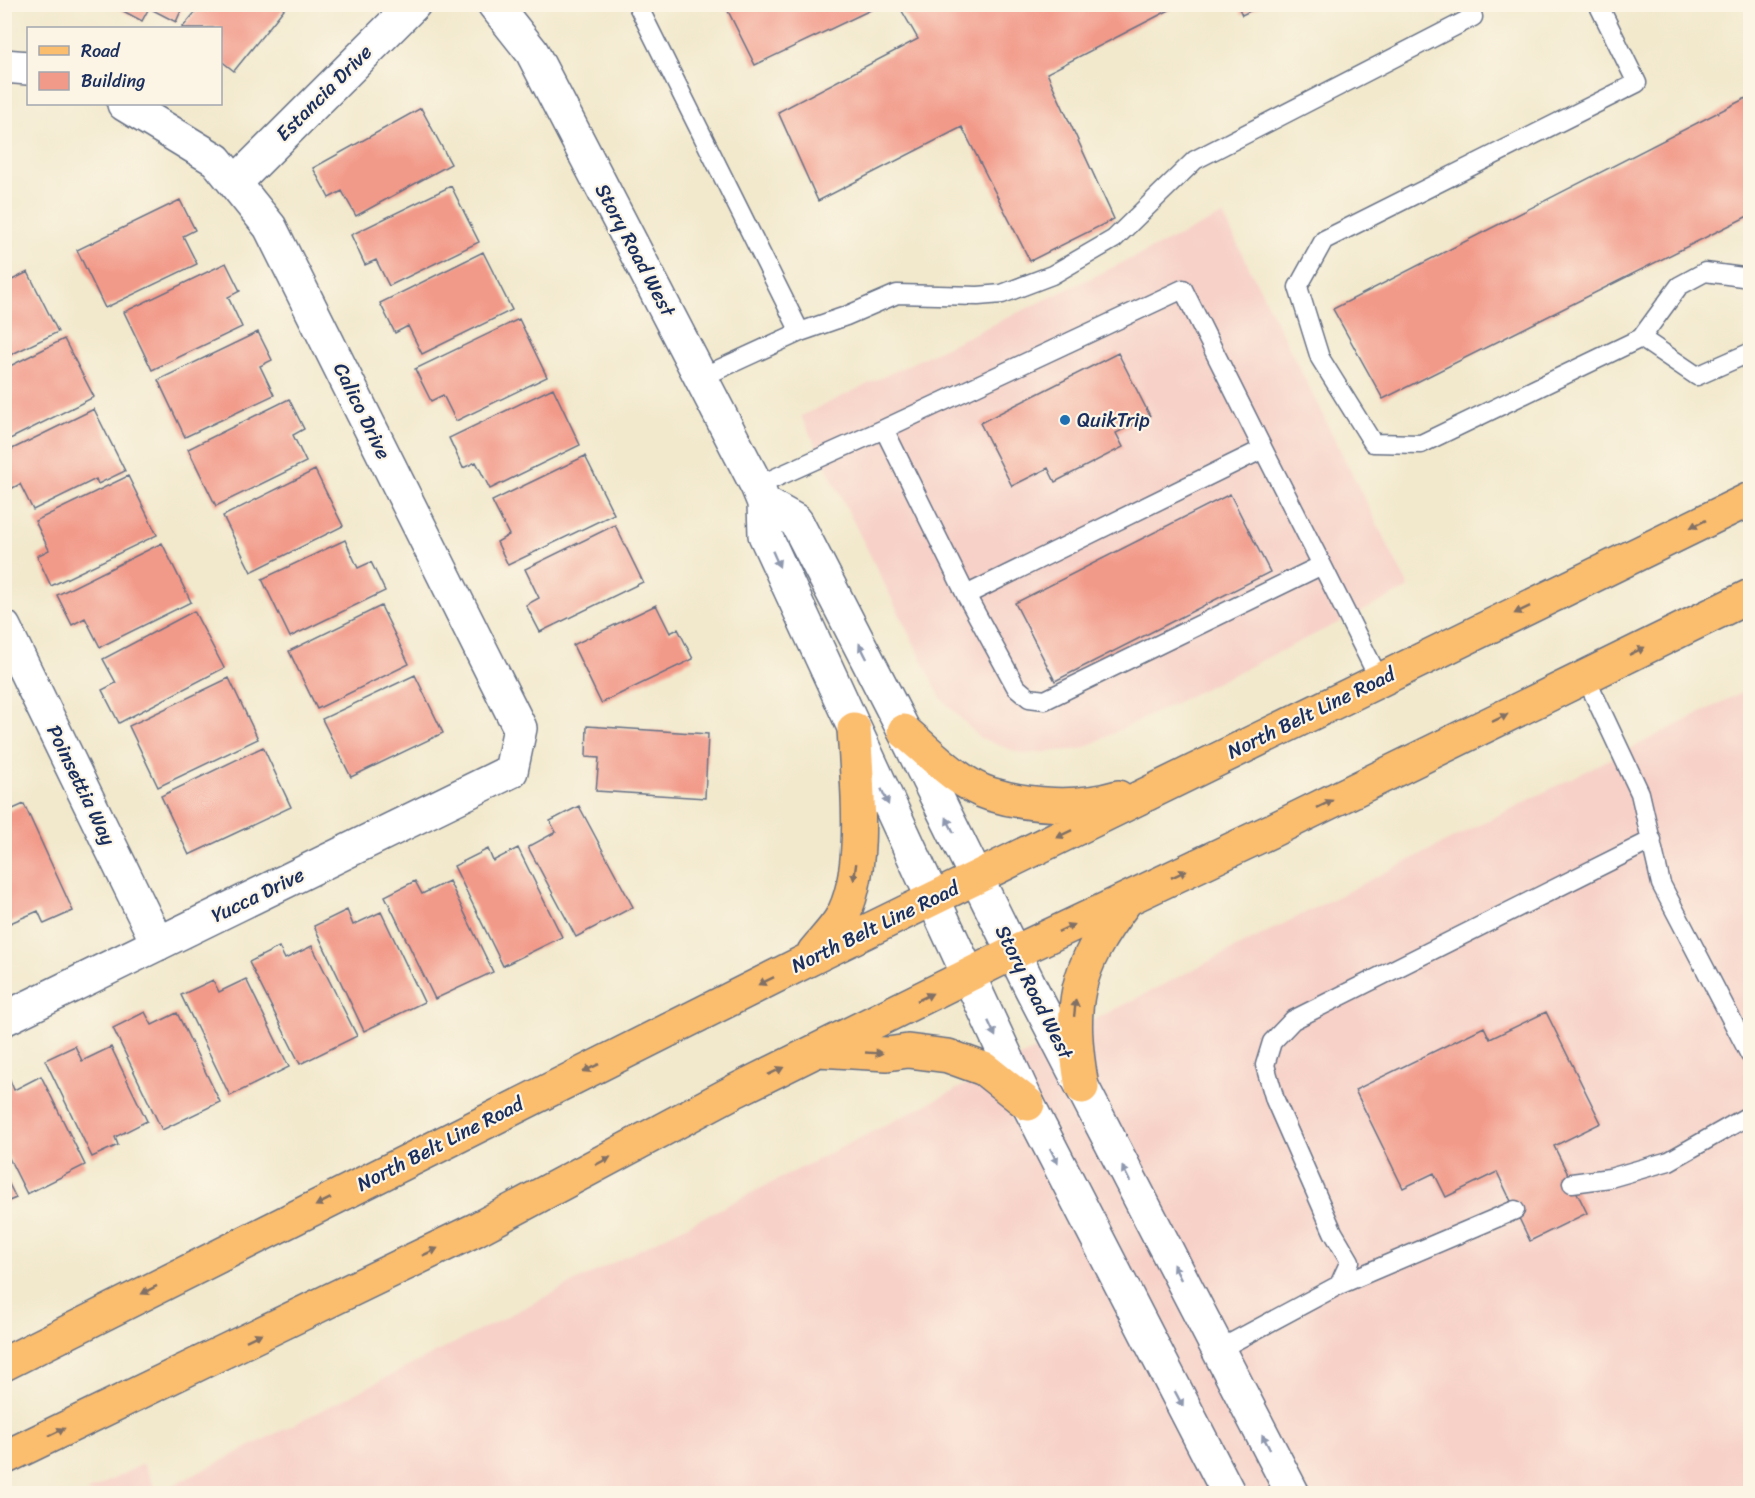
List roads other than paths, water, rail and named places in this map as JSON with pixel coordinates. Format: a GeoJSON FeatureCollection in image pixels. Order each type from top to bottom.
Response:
{"type":"FeatureCollection","features":[{"type":"Feature","properties":{"kind":"main road","name":"North Belt Line Road"},"geometry":{"type":"LineString","coordinates":[[4,1364],[806,961],[1750,499]]}},
{"type":"Feature","properties":{"kind":"main road"},"geometry":{"type":"LineString","coordinates":[[4,1458],[476,1230],[816,1050],[1750,596]]}},
{"type":"Feature","properties":{"kind":"main road"},"geometry":{"type":"LineString","coordinates":[[806,961],[841,919],[857,874],[858,794],[854,729]]}},
{"type":"Feature","properties":{"kind":"main road"},"geometry":{"type":"LineString","coordinates":[[904,731],[956,774],[988,794],[1043,804],[1101,802],[1168,783]]}},
{"type":"Feature","properties":{"kind":"main road"},"geometry":{"type":"LineString","coordinates":[[1082,1087],[1074,1040],[1074,1006],[1079,984],[1089,956],[1103,931],[1127,899]]}},
{"type":"Feature","properties":{"kind":"main road"},"geometry":{"type":"LineString","coordinates":[[816,1050],[887,1054],[908,1051],[948,1056],[984,1069],[1028,1104]]}},
{"type":"Feature","properties":{"kind":"street","name":"Estancia Drive"},"geometry":{"type":"LineString","coordinates":[[235,183],[414,4]]}},
{"type":"Feature","properties":{"kind":"street","name":"Story Road West"},"geometry":{"type":"LineString","coordinates":[[494,4],[532,52],[761,494],[765,534],[931,900],[1028,1104],[1229,1494]]}},
{"type":"Feature","properties":{"kind":"street"},"geometry":{"type":"LineString","coordinates":[[4,66],[27,68]]}},
{"type":"Feature","properties":{"kind":"street","name":"Calico Drive"},"geometry":{"type":"LineString","coordinates":[[126,105],[216,160],[270,227],[520,728],[511,771]]}},
{"type":"Feature","properties":{"kind":"street","name":"Story Road West"},"geometry":{"type":"LineString","coordinates":[[761,494],[796,521],[904,731],[1013,953],[1293,1494]]}},
{"type":"Feature","properties":{"kind":"street","name":"Poinsettia Way"},"geometry":{"type":"LineString","coordinates":[[4,627],[158,944]]}},
{"type":"Feature","properties":{"kind":"street","name":"Yucca Drive"},"geometry":{"type":"LineString","coordinates":[[4,1018],[511,771]]}},
{"type":"Feature","properties":{"kind":"lane"},"geometry":{"type":"LineString","coordinates":[[637,4],[800,332]]}},
{"type":"Feature","properties":{"kind":"lane"},"geometry":{"type":"LineString","coordinates":[[702,377],[800,332],[897,294],[978,296],[1002,294],[1052,275],[1114,239],[1195,160],[1473,17],[1468,4]]}},
{"type":"Feature","properties":{"kind":"lane"},"geometry":{"type":"LineString","coordinates":[[1598,4],[1637,83],[1324,240],[1298,287],[1320,358],[1373,442],[1421,444],[1641,338],[1679,286],[1705,272],[1750,278]]}},
{"type":"Feature","properties":{"kind":"lane"},"geometry":{"type":"LineString","coordinates":[[761,494],[884,429],[1183,289],[1379,679]]}},
{"type":"Feature","properties":{"kind":"lane"},"geometry":{"type":"LineString","coordinates":[[1641,338],[1697,376],[1750,354]]}},
{"type":"Feature","properties":{"kind":"lane"},"geometry":{"type":"LineString","coordinates":[[884,429],[966,595],[1016,687],[1029,698],[1045,700],[1322,565]]}},
{"type":"Feature","properties":{"kind":"lane"},"geometry":{"type":"LineString","coordinates":[[966,595],[1263,449]]}},
{"type":"Feature","properties":{"kind":"lane"},"geometry":{"type":"LineString","coordinates":[[1585,676],[1640,793],[1661,884],[1750,1055]]}},
{"type":"Feature","properties":{"kind":"lane"},"geometry":{"type":"LineString","coordinates":[[1339,1285],[1350,1261],[1333,1232],[1275,1100],[1265,1065],[1272,1042],[1293,1020],[1652,840]]}},
{"type":"Feature","properties":{"kind":"lane"},"geometry":{"type":"LineString","coordinates":[[1572,1183],[1610,1178],[1669,1161],[1750,1115]]}},
{"type":"Feature","properties":{"kind":"lane"},"geometry":{"type":"LineString","coordinates":[[1218,1350],[1339,1285],[1515,1210]]}},
{"type":"Feature","properties":{"kind":"place","name":"QuikTrip"},"geometry":{"type":"Point","coordinates":[1065,420]}}]}
